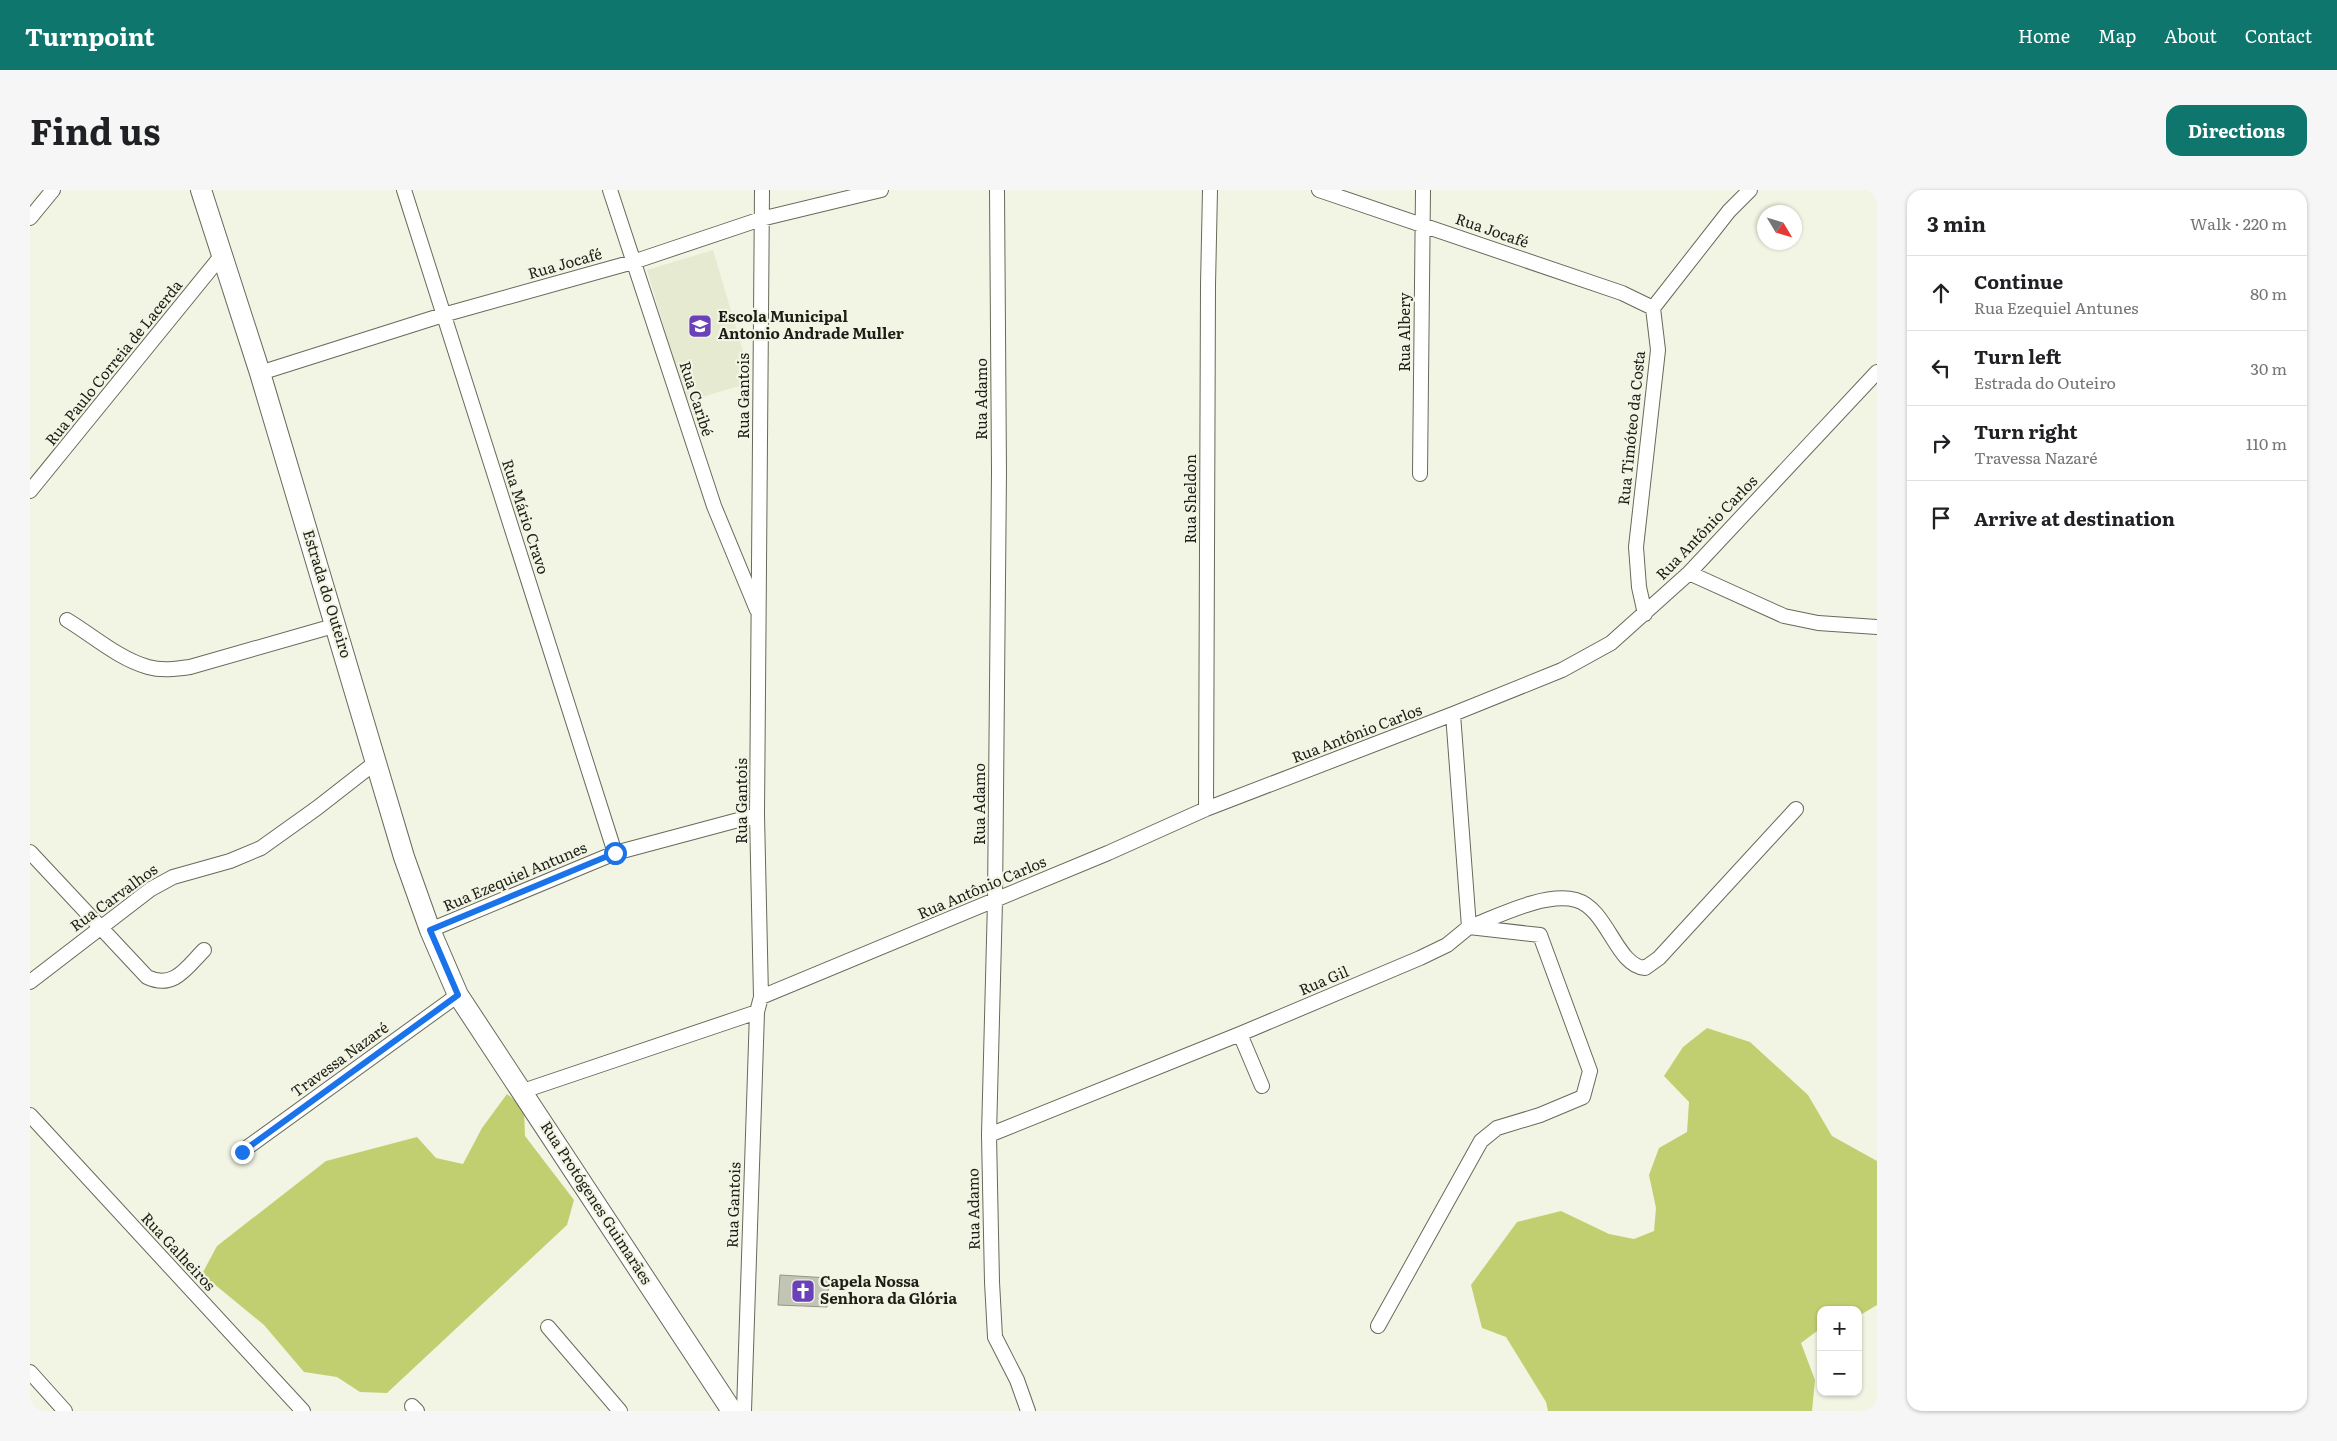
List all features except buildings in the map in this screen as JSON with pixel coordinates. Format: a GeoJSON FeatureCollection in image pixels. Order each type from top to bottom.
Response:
{"type":"FeatureCollection","features":[{"type":"Feature","properties":{"kind":"street"},"geometry":{"type":"LineString","coordinates":[[30,218],[53,190]]}},
{"type":"Feature","properties":{"kind":"street","name":"Estrada do Outeiro"},"geometry":{"type":"LineString","coordinates":[[201,190],[260,372],[337,625],[404,856],[430,930],[458,995]]}},
{"type":"Feature","properties":{"kind":"street","name":"Rua Mário Cravo"},"geometry":{"type":"LineString","coordinates":[[404,190],[615,853]]}},
{"type":"Feature","properties":{"kind":"street","name":"Rua Caribé"},"geometry":{"type":"LineString","coordinates":[[610,190],[714,506],[760,615]]}},
{"type":"Feature","properties":{"kind":"street","name":"Rua Gantois"},"geometry":{"type":"LineString","coordinates":[[744,1411],[757,1012],[761,998],[757,815],[762,190]]}},
{"type":"Feature","properties":{"kind":"street","name":"Rua Jocafé"},"geometry":{"type":"LineString","coordinates":[[260,372],[443,315],[633,262],[761,219],[880,190]]}},
{"type":"Feature","properties":{"kind":"street","name":"Rua Adamo"},"geometry":{"type":"LineString","coordinates":[[997,190],[998,472],[995,901],[989,1135],[995,1337],[1017,1380],[1028,1411]]}},
{"type":"Feature","properties":{"kind":"street","name":"Rua Sheldon"},"geometry":{"type":"LineString","coordinates":[[1206,809],[1210,190]]}},
{"type":"Feature","properties":{"kind":"street","name":"Rua Jocafé"},"geometry":{"type":"LineString","coordinates":[[1319,190],[1622,292],[1653,308]]}},
{"type":"Feature","properties":{"kind":"street","name":"Rua Albery"},"geometry":{"type":"LineString","coordinates":[[1420,474],[1422,190]]}},
{"type":"Feature","properties":{"kind":"street"},"geometry":{"type":"LineString","coordinates":[[1653,308],[1729,211],[1750,190]]}},
{"type":"Feature","properties":{"kind":"street","name":"Rua Paulo Correia de Lacerda"},"geometry":{"type":"LineString","coordinates":[[30,491],[222,255]]}},
{"type":"Feature","properties":{"kind":"street","name":"Rua Timóteo da Costa"},"geometry":{"type":"LineString","coordinates":[[1645,614],[1636,547],[1658,350],[1653,308]]}},
{"type":"Feature","properties":{"kind":"street","name":"Rua Antônio Carlos"},"geometry":{"type":"LineString","coordinates":[[761,998],[995,901],[1206,809],[1562,670],[1611,643],[1689,573],[1877,372]]}},
{"type":"Feature","properties":{"kind":"street"},"geometry":{"type":"LineString","coordinates":[[1689,573],[1784,616],[1818,622],[1877,627]]}},
{"type":"Feature","properties":{"kind":"street"},"geometry":{"type":"LineString","coordinates":[[67,620],[139,663],[148,667],[171,670],[190,667],[337,625]]}},
{"type":"Feature","properties":{"kind":"street"},"geometry":{"type":"LineString","coordinates":[[1378,1326],[1481,1141],[1497,1128],[1540,1115],[1582,1097],[1590,1071],[1540,934],[1469,927],[1453,714]]}},
{"type":"Feature","properties":{"kind":"street","name":"Rua Carvalhos"},"geometry":{"type":"LineString","coordinates":[[30,982],[151,889],[173,877],[230,861],[261,848],[317,808],[376,762]]}},
{"type":"Feature","properties":{"kind":"street","name":"Rua Gil"},"geometry":{"type":"LineString","coordinates":[[989,1135],[1240,1034],[1420,958],[1447,945],[1469,927],[1526,905],[1550,900],[1576,900],[1591,909],[1607,928],[1626,958],[1634,965],[1645,968],[1659,958],[1796,809]]}},
{"type":"Feature","properties":{"kind":"street","name":"Rua Ezequiel Antunes"},"geometry":{"type":"LineString","coordinates":[[430,930],[615,853],[757,815]]}},
{"type":"Feature","properties":{"kind":"street"},"geometry":{"type":"LineString","coordinates":[[30,852],[147,977],[156,982],[167,982],[178,976],[204,950]]}},
{"type":"Feature","properties":{"kind":"street","name":"Rua Protógenes Guimarães"},"geometry":{"type":"LineString","coordinates":[[458,995],[732,1411]]}},
{"type":"Feature","properties":{"kind":"street","name":"Travessa Nazaré"},"geometry":{"type":"LineString","coordinates":[[242,1152],[458,995]]}},
{"type":"Feature","properties":{"kind":"street"},"geometry":{"type":"LineString","coordinates":[[523,1091],[757,1012]]}},
{"type":"Feature","properties":{"kind":"street"},"geometry":{"type":"LineString","coordinates":[[1240,1034],[1262,1086]]}},
{"type":"Feature","properties":{"kind":"street","name":"Rua Galheiros"},"geometry":{"type":"LineString","coordinates":[[30,1115],[303,1411]]}},
{"type":"Feature","properties":{"kind":"street"},"geometry":{"type":"LineString","coordinates":[[548,1327],[620,1411]]}},
{"type":"Feature","properties":{"kind":"street"},"geometry":{"type":"LineString","coordinates":[[30,1372],[66,1411]]}},
{"type":"Feature","properties":{"kind":"shaded area","name":"Escola Municipal Antonio Andrade Muller"},"geometry":{"type":"Polygon","coordinates":[[[713,250],[752,382],[686,402],[647,270],[713,250]]]}},
{"type":"Feature","properties":{"kind":"green space"},"geometry":{"type":"Polygon","coordinates":[[[1707,1028],[1750,1042],[1808,1095],[1832,1136],[1877,1161],[1877,1305],[1862,1314],[1862,1306],[1817,1306],[1817,1331],[1801,1343],[1815,1380],[1812,1411],[1548,1411],[1546,1402],[1506,1337],[1482,1328],[1471,1285],[1517,1222],[1561,1211],[1609,1234],[1634,1239],[1654,1231],[1656,1208],[1649,1175],[1659,1148],[1687,1132],[1689,1102],[1664,1076],[1683,1047],[1707,1028]]]}},
{"type":"Feature","properties":{"kind":"green space"},"geometry":{"type":"Polygon","coordinates":[[[507,1094],[524,1108],[525,1136],[574,1200],[567,1225],[387,1393],[360,1392],[337,1377],[304,1372],[264,1325],[202,1274],[217,1246],[326,1161],[417,1137],[436,1158],[463,1164],[482,1128],[507,1094]]]}},
{"type":"Feature","properties":{"kind":"place","name":"Escola Municipal Antonio Andrade Muller"},"geometry":{"type":"Point","coordinates":[700,326]}},
{"type":"Feature","properties":{"kind":"place","name":"Capela Nossa Senhora da Glória"},"geometry":{"type":"Point","coordinates":[803,1291]}},
{"type":"Feature","properties":{"kind":"route"},"geometry":{"type":"LineString","coordinates":[[242,1152],[458,995],[430,930],[615,853]]}}]}
